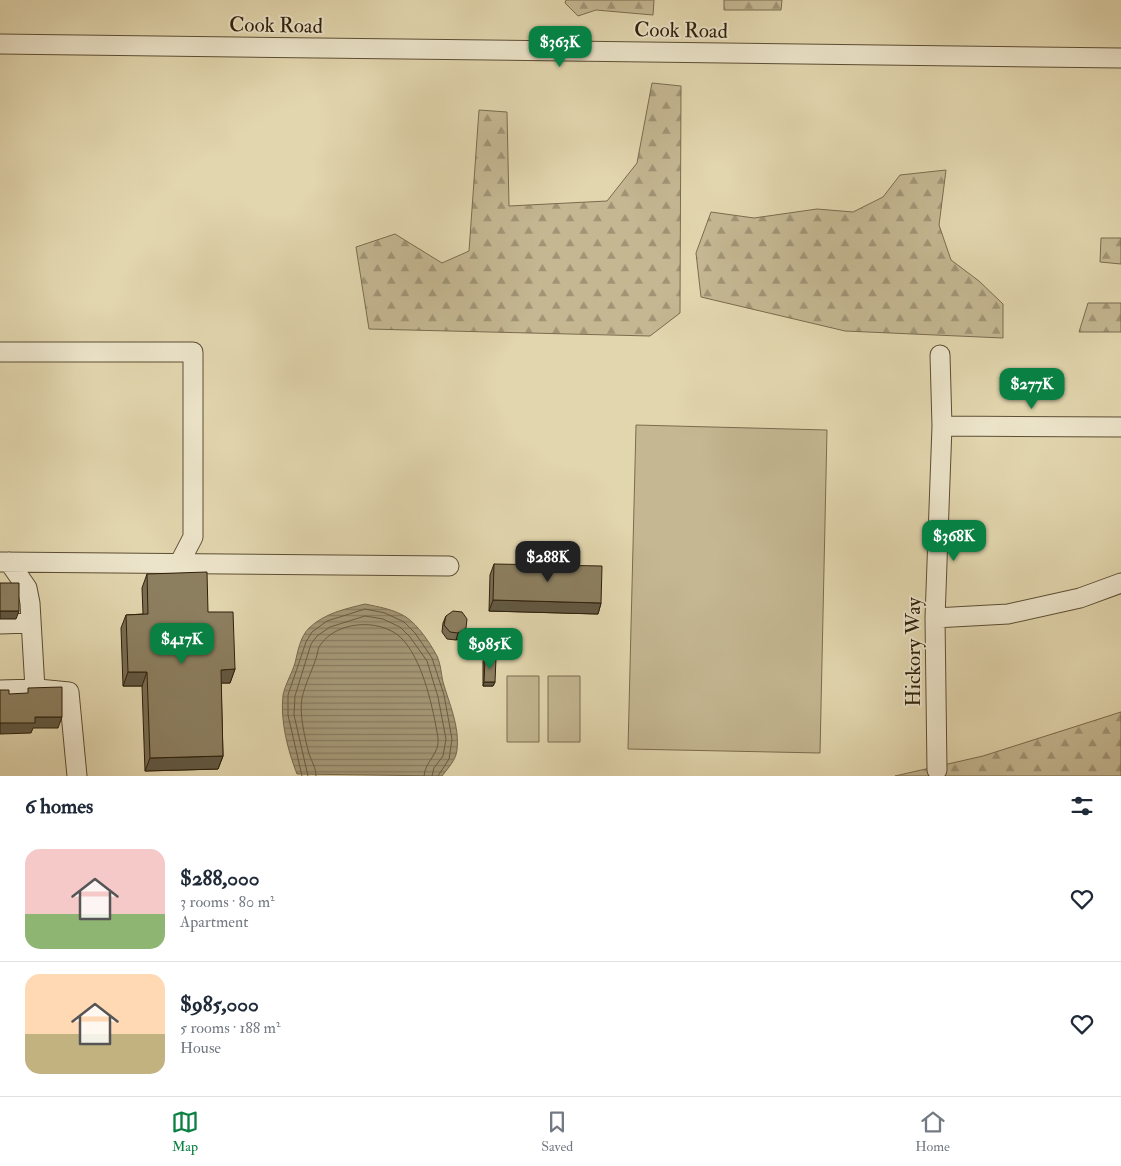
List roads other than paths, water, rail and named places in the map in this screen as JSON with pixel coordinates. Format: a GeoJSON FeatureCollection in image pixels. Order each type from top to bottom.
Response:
{"type":"FeatureCollection","features":[{"type":"Feature","properties":{"kind":"street","name":"Cook Road"},"geometry":{"type":"LineString","coordinates":[[0,44],[1121,58]]}},
{"type":"Feature","properties":{"kind":"street"},"geometry":{"type":"LineString","coordinates":[[0,352],[194,352],[193,537],[180,562]]}},
{"type":"Feature","properties":{"kind":"street","name":"Hickory Way"},"geometry":{"type":"LineString","coordinates":[[937,770],[935,618],[942,426],[940,355]]}},
{"type":"Feature","properties":{"kind":"street"},"geometry":{"type":"LineString","coordinates":[[942,426],[1121,427]]}},
{"type":"Feature","properties":{"kind":"street"},"geometry":{"type":"LineString","coordinates":[[4,562],[180,562],[449,566]]}},
{"type":"Feature","properties":{"kind":"street"},"geometry":{"type":"LineString","coordinates":[[4,562],[27,588],[32,624],[35,689]]}},
{"type":"Feature","properties":{"kind":"street"},"geometry":{"type":"LineString","coordinates":[[935,618],[1008,614],[1080,598],[1121,583]]}},
{"type":"Feature","properties":{"kind":"street"},"geometry":{"type":"LineString","coordinates":[[0,624],[32,624]]}},
{"type":"Feature","properties":{"kind":"street"},"geometry":{"type":"LineString","coordinates":[[0,690],[35,689],[69,692],[77,776]]}},
{"type":"Feature","properties":{"kind":"water"},"geometry":{"type":"Polygon","coordinates":[[[365,604],[391,610],[406,617],[423,635],[437,656],[458,741],[455,757],[442,776],[297,774],[286,736],[282,705],[284,691],[294,667],[301,640],[309,628],[322,619],[336,612],[365,604]]]}}]}
